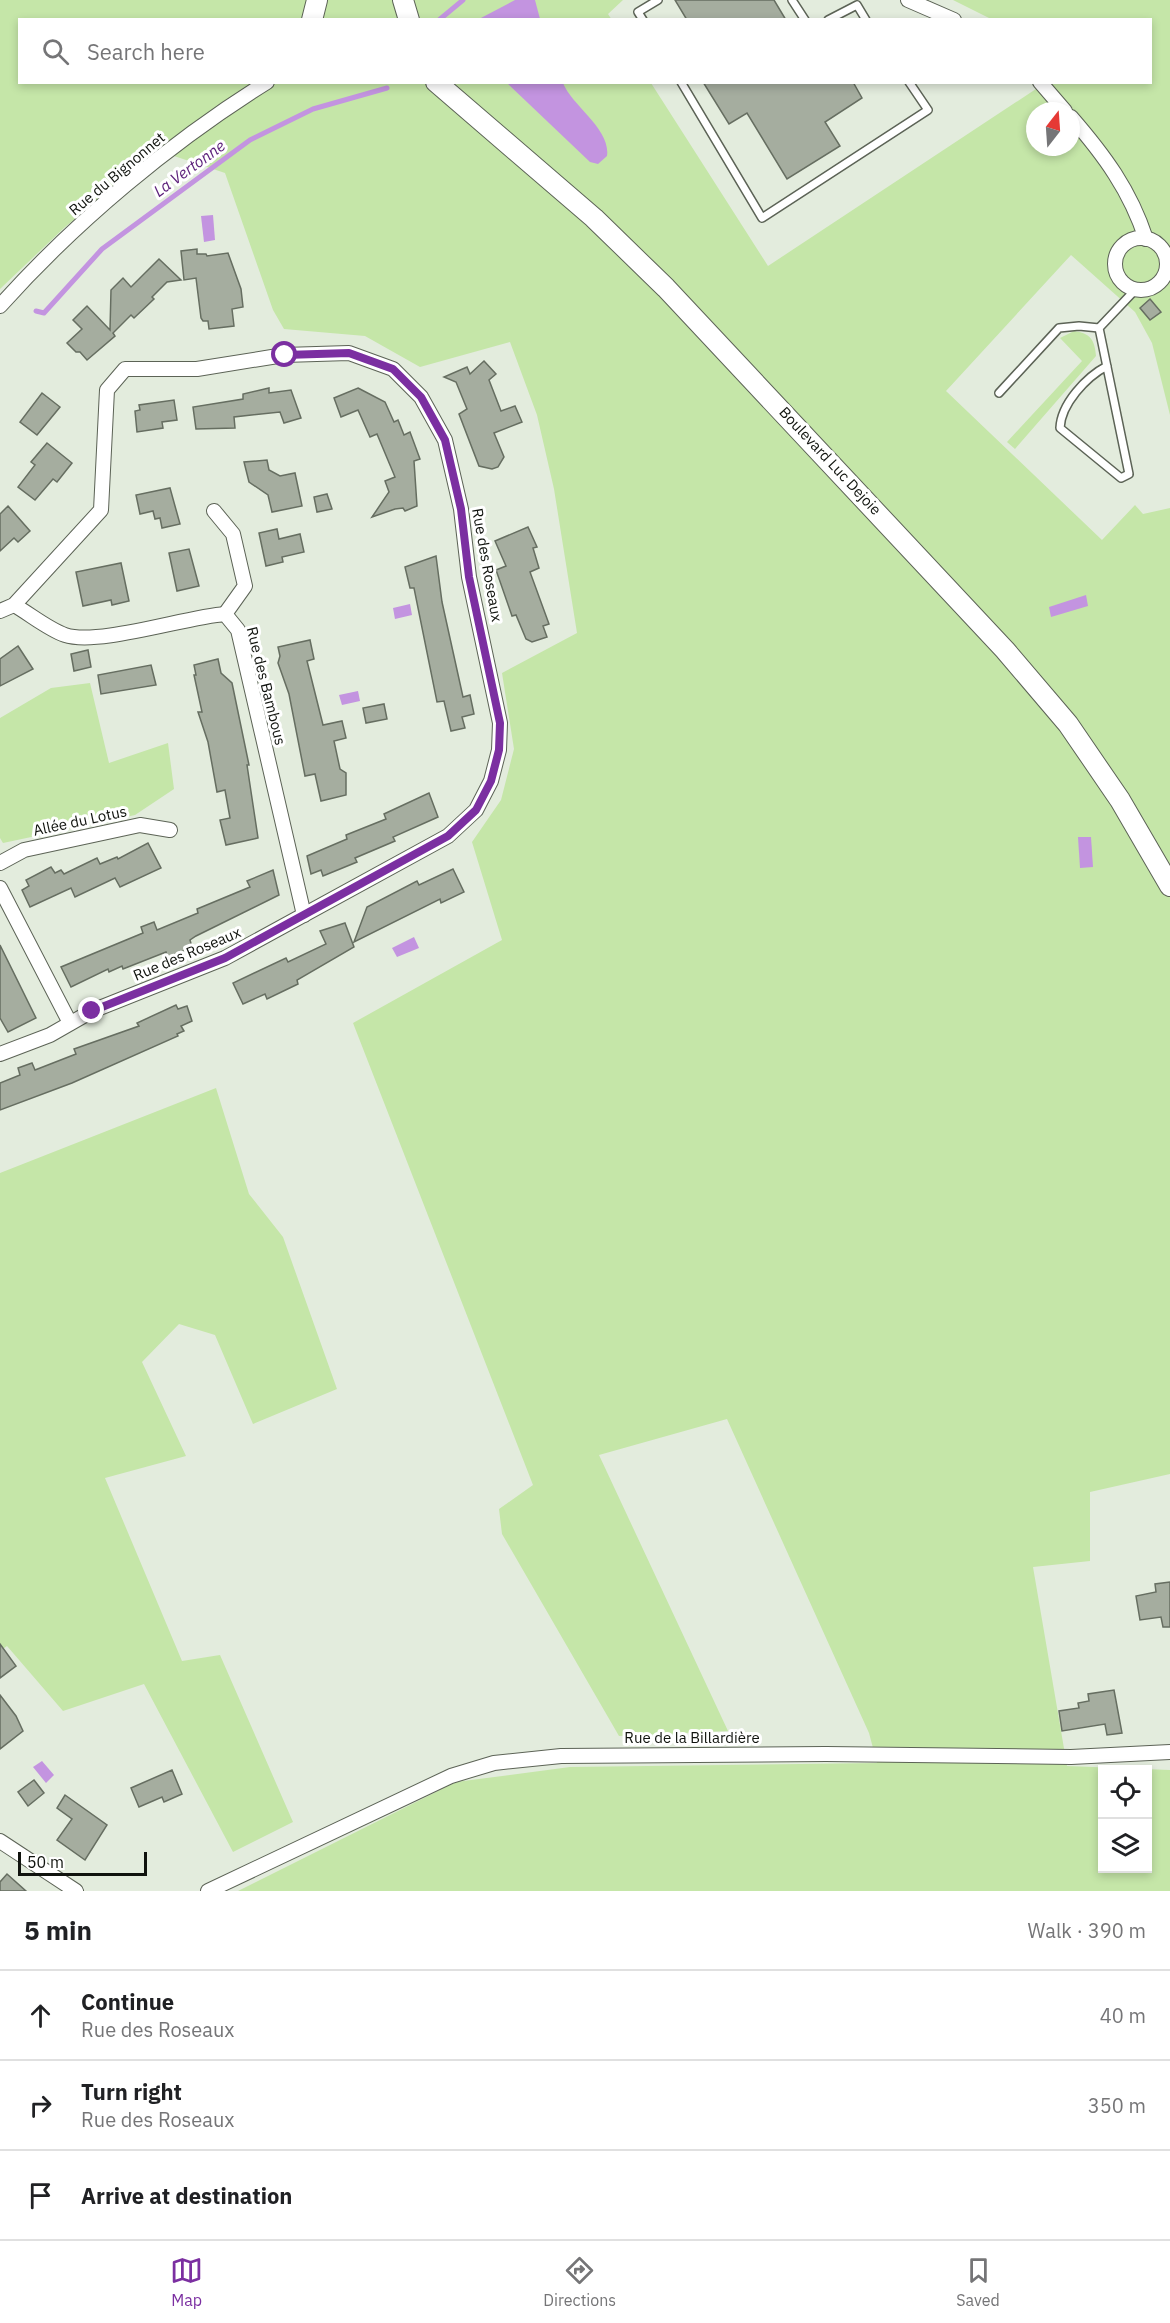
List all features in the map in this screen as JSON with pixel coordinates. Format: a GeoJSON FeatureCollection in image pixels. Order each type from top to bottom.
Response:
{"type":"FeatureCollection","features":[{"type":"Feature","properties":{"kind":"main road"},"geometry":{"type":"LineString","coordinates":[[312,18],[317,0]]}},
{"type":"Feature","properties":{"kind":"main road"},"geometry":{"type":"LineString","coordinates":[[404,0],[408,18]]}},
{"type":"Feature","properties":{"kind":"main road","name":"Boulevard Luc Dejoie"},"geometry":{"type":"LineString","coordinates":[[438,84],[585,210],[666,288],[998,641],[1068,724],[1119,800],[1170,886]]}},
{"type":"Feature","properties":{"kind":"street"},"geometry":{"type":"LineString","coordinates":[[908,0],[949,18]]}},
{"type":"Feature","properties":{"kind":"street","name":"Rue du Bignonnet"},"geometry":{"type":"LineString","coordinates":[[0,306],[72,233],[185,137],[264,84]]}},
{"type":"Feature","properties":{"kind":"street"},"geometry":{"type":"LineString","coordinates":[[1042,84],[1057,102]]}},
{"type":"Feature","properties":{"kind":"street"},"geometry":{"type":"LineString","coordinates":[[1080,127],[1107,158],[1139,217],[1146,238]]}},
{"type":"Feature","properties":{"kind":"street"},"geometry":{"type":"LineString","coordinates":[[1146,238],[1154,242],[1166,255],[1165,273],[1154,286],[1136,289],[1122,281],[1115,267],[1116,259],[1118,251],[1130,240],[1146,238]]}},
{"type":"Feature","properties":{"kind":"street","name":"Rue des Roseaux"},"geometry":{"type":"LineString","coordinates":[[0,611],[14,605],[101,510],[107,390],[125,369],[197,369],[285,355],[349,353],[393,369],[421,397],[445,440],[461,509],[469,577],[500,723],[499,750],[491,781],[476,810],[448,836],[225,958],[92,1011],[50,1035],[0,1054]]}},
{"type":"Feature","properties":{"kind":"street"},"geometry":{"type":"LineString","coordinates":[[14,605],[66,636],[104,636],[203,615],[225,614],[245,586],[233,534],[214,511]]}},
{"type":"Feature","properties":{"kind":"street","name":"Rue des Bambous"},"geometry":{"type":"LineString","coordinates":[[225,614],[238,630],[304,915]]}},
{"type":"Feature","properties":{"kind":"street","name":"Allée du Lotus"},"geometry":{"type":"LineString","coordinates":[[0,863],[24,850],[140,825],[170,830]]}},
{"type":"Feature","properties":{"kind":"street"},"geometry":{"type":"LineString","coordinates":[[0,888],[70,1023]]}},
{"type":"Feature","properties":{"kind":"street","name":"Rue de la Billardière"},"geometry":{"type":"LineString","coordinates":[[208,1891],[451,1776],[494,1763],[561,1756],[826,1754],[1071,1756],[1170,1752]]}},
{"type":"Feature","properties":{"kind":"street"},"geometry":{"type":"LineString","coordinates":[[0,1841],[76,1891]]}},
{"type":"Feature","properties":{"kind":"lane"},"geometry":{"type":"LineString","coordinates":[[642,18],[638,12],[658,0]]}},
{"type":"Feature","properties":{"kind":"lane"},"geometry":{"type":"LineString","coordinates":[[792,0],[804,18]]}},
{"type":"Feature","properties":{"kind":"lane"},"geometry":{"type":"LineString","coordinates":[[832,18],[857,5],[866,18]]}},
{"type":"Feature","properties":{"kind":"lane"},"geometry":{"type":"LineString","coordinates":[[682,84],[762,218],[928,110],[910,84]]}},
{"type":"Feature","properties":{"kind":"lane"},"geometry":{"type":"LineString","coordinates":[[1099,328],[1136,289]]}},
{"type":"Feature","properties":{"kind":"lane"},"geometry":{"type":"LineString","coordinates":[[999,393],[1059,328],[1079,326],[1099,328]]}},
{"type":"Feature","properties":{"kind":"lane"},"geometry":{"type":"LineString","coordinates":[[1099,328],[1107,366],[1129,474],[1121,478],[1059,428],[1060,415],[1091,374],[1107,366]]}},
{"type":"Feature","properties":{"kind":"green space"},"geometry":{"type":"Polygon","coordinates":[[[0,0],[623,0],[608,14],[611,18],[18,18],[18,84],[652,84],[768,266],[1043,84],[1152,84],[1152,18],[989,18],[953,0],[1170,0],[1170,415],[1152,343],[1135,312],[1071,255],[946,391],[1102,540],[1135,505],[1143,514],[1170,508],[1170,1474],[1090,1492],[1090,1561],[1033,1567],[1067,1766],[1098,1767],[1098,1873],[1152,1873],[1152,1769],[1170,1770],[1170,1891],[238,1891],[456,1782],[570,1767],[877,1763],[869,1733],[727,1419],[599,1455],[728,1731],[619,1736],[502,1534],[499,1509],[533,1485],[353,1023],[502,940],[472,842],[501,800],[514,749],[502,673],[577,633],[554,489],[537,415],[510,342],[420,367],[365,336],[284,329],[273,310],[225,173],[159,151],[65,227],[0,289],[0,0]]]}},
{"type":"Feature","properties":{"kind":"green space"},"geometry":{"type":"Polygon","coordinates":[[[1074,331],[1091,338],[1096,356],[1015,449],[1007,442],[1082,361],[1060,338],[1074,331]]]}},
{"type":"Feature","properties":{"kind":"green space"},"geometry":{"type":"Polygon","coordinates":[[[90,683],[109,763],[168,743],[174,789],[135,815],[3,843],[0,838],[0,718],[51,688],[90,683]]]}},
{"type":"Feature","properties":{"kind":"green space"},"geometry":{"type":"Polygon","coordinates":[[[216,1088],[249,1194],[283,1237],[337,1389],[253,1424],[215,1335],[179,1324],[142,1362],[186,1456],[105,1478],[182,1661],[220,1655],[293,1822],[233,1852],[144,1684],[63,1711],[7,1646],[0,1651],[0,1173],[216,1088]]]}},
{"type":"Feature","properties":{"kind":"shaded area"},"geometry":{"type":"Polygon","coordinates":[[[515,0],[535,0],[540,18],[481,18],[515,0]]]}},
{"type":"Feature","properties":{"kind":"shaded area"},"geometry":{"type":"Polygon","coordinates":[[[508,84],[564,84],[597,127],[607,146],[607,156],[598,164],[590,162],[508,84]]]}},
{"type":"Feature","properties":{"kind":"shaded area"},"geometry":{"type":"Polygon","coordinates":[[[213,215],[215,240],[204,242],[201,216],[213,215]]]}},
{"type":"Feature","properties":{"kind":"shaded area"},"geometry":{"type":"Polygon","coordinates":[[[1086,595],[1088,606],[1051,617],[1049,607],[1086,595]]]}},
{"type":"Feature","properties":{"kind":"shaded area"},"geometry":{"type":"Polygon","coordinates":[[[410,604],[412,615],[395,619],[393,608],[410,604]]]}},
{"type":"Feature","properties":{"kind":"shaded area"},"geometry":{"type":"Polygon","coordinates":[[[358,691],[360,701],[342,705],[339,695],[358,691]]]}},
{"type":"Feature","properties":{"kind":"shaded area"},"geometry":{"type":"Polygon","coordinates":[[[1078,837],[1091,837],[1093,867],[1080,868],[1078,837]]]}},
{"type":"Feature","properties":{"kind":"shaded area"},"geometry":{"type":"Polygon","coordinates":[[[414,937],[419,948],[397,957],[392,948],[414,937]]]}},
{"type":"Feature","properties":{"kind":"shaded area"},"geometry":{"type":"Polygon","coordinates":[[[42,1761],[54,1775],[46,1783],[33,1767],[42,1761]]]}},
{"type":"Feature","properties":{"kind":"building"},"geometry":{"type":"Polygon","coordinates":[[[675,0],[774,0],[785,18],[686,18],[675,0]]]}},
{"type":"Feature","properties":{"kind":"building"},"geometry":{"type":"Polygon","coordinates":[[[704,84],[854,84],[862,98],[825,122],[840,146],[787,179],[747,113],[729,124],[704,84]]]}},
{"type":"Feature","properties":{"kind":"building"},"geometry":{"type":"Polygon","coordinates":[[[197,249],[197,254],[207,256],[228,253],[241,289],[243,307],[232,309],[234,326],[209,329],[208,321],[203,321],[201,318],[196,278],[184,280],[181,251],[197,249]]]}},
{"type":"Feature","properties":{"kind":"building"},"geometry":{"type":"Polygon","coordinates":[[[159,259],[181,280],[167,282],[152,297],[154,299],[134,318],[131,315],[113,333],[115,336],[87,360],[80,352],[76,352],[67,343],[82,329],[73,320],[87,306],[110,330],[111,290],[123,278],[131,287],[159,259]]]}},
{"type":"Feature","properties":{"kind":"building"},"geometry":{"type":"Polygon","coordinates":[[[1150,299],[1161,312],[1150,320],[1140,308],[1150,299]]]}},
{"type":"Feature","properties":{"kind":"building"},"geometry":{"type":"Polygon","coordinates":[[[484,361],[496,374],[489,380],[501,411],[515,406],[522,422],[494,433],[504,457],[498,467],[492,469],[479,466],[459,414],[467,409],[456,382],[444,377],[467,367],[470,374],[484,361]]]}},
{"type":"Feature","properties":{"kind":"building"},"geometry":{"type":"Polygon","coordinates":[[[269,388],[269,393],[291,390],[301,418],[284,423],[280,412],[234,417],[235,428],[196,429],[193,407],[243,399],[243,394],[269,388]]]}},
{"type":"Feature","properties":{"kind":"building"},"geometry":{"type":"Polygon","coordinates":[[[358,388],[385,402],[394,422],[398,420],[404,435],[410,432],[420,459],[414,461],[417,506],[405,511],[403,508],[395,509],[372,517],[389,492],[385,481],[395,477],[377,434],[370,437],[358,410],[341,417],[334,398],[358,388]]]}},
{"type":"Feature","properties":{"kind":"building"},"geometry":{"type":"Polygon","coordinates":[[[42,393],[60,407],[37,435],[20,422],[42,393]]]}},
{"type":"Feature","properties":{"kind":"building"},"geometry":{"type":"Polygon","coordinates":[[[174,400],[177,420],[162,422],[163,428],[137,432],[135,411],[140,410],[139,405],[174,400]]]}},
{"type":"Feature","properties":{"kind":"building"},"geometry":{"type":"Polygon","coordinates":[[[47,443],[72,463],[57,482],[53,479],[35,500],[18,487],[35,465],[31,462],[47,443]]]}},
{"type":"Feature","properties":{"kind":"building"},"geometry":{"type":"Polygon","coordinates":[[[267,460],[269,470],[280,476],[295,473],[302,506],[272,512],[268,495],[249,482],[244,462],[267,460]]]}},
{"type":"Feature","properties":{"kind":"building"},"geometry":{"type":"Polygon","coordinates":[[[170,488],[180,524],[162,528],[160,518],[155,519],[153,511],[140,514],[136,495],[170,488]]]}},
{"type":"Feature","properties":{"kind":"building"},"geometry":{"type":"Polygon","coordinates":[[[327,494],[332,509],[317,512],[314,497],[327,494]]]}},
{"type":"Feature","properties":{"kind":"building"},"geometry":{"type":"Polygon","coordinates":[[[8,506],[30,531],[18,542],[14,538],[0,551],[0,514],[8,506]]]}},
{"type":"Feature","properties":{"kind":"building"},"geometry":{"type":"Polygon","coordinates":[[[528,527],[537,547],[533,548],[539,568],[530,572],[549,624],[543,626],[547,637],[532,642],[526,639],[516,615],[512,616],[496,570],[506,566],[495,541],[528,527]]]}},
{"type":"Feature","properties":{"kind":"building"},"geometry":{"type":"Polygon","coordinates":[[[277,529],[279,539],[300,534],[304,552],[282,557],[283,562],[266,566],[259,533],[277,529]]]}},
{"type":"Feature","properties":{"kind":"building"},"geometry":{"type":"Polygon","coordinates":[[[189,549],[199,586],[177,591],[169,553],[189,549]]]}},
{"type":"Feature","properties":{"kind":"building"},"geometry":{"type":"Polygon","coordinates":[[[436,556],[442,602],[463,697],[470,695],[474,714],[462,717],[465,728],[451,731],[444,701],[437,702],[414,588],[410,588],[405,567],[436,556]]]}},
{"type":"Feature","properties":{"kind":"building"},"geometry":{"type":"Polygon","coordinates":[[[121,563],[129,601],[112,605],[111,600],[83,606],[76,572],[121,563]]]}},
{"type":"Feature","properties":{"kind":"building"},"geometry":{"type":"Polygon","coordinates":[[[310,640],[314,659],[307,661],[323,725],[342,721],[346,738],[334,741],[340,769],[346,773],[346,795],[321,801],[315,774],[305,776],[289,694],[278,663],[280,656],[278,647],[310,640]]]}},
{"type":"Feature","properties":{"kind":"building"},"geometry":{"type":"Polygon","coordinates":[[[18,646],[33,669],[0,686],[0,659],[18,646]]]}},
{"type":"Feature","properties":{"kind":"building"},"geometry":{"type":"Polygon","coordinates":[[[88,650],[91,667],[74,671],[71,654],[88,650]]]}},
{"type":"Feature","properties":{"kind":"building"},"geometry":{"type":"Polygon","coordinates":[[[218,659],[221,673],[232,683],[249,765],[247,765],[258,838],[226,845],[220,820],[230,818],[225,790],[217,792],[208,742],[198,712],[202,712],[194,675],[196,675],[194,665],[218,659]]]}},
{"type":"Feature","properties":{"kind":"building"},"geometry":{"type":"Polygon","coordinates":[[[151,665],[156,685],[101,694],[98,675],[151,665]]]}},
{"type":"Feature","properties":{"kind":"building"},"geometry":{"type":"Polygon","coordinates":[[[384,704],[387,719],[366,723],[363,708],[384,704]]]}},
{"type":"Feature","properties":{"kind":"building"},"geometry":{"type":"Polygon","coordinates":[[[429,793],[438,817],[393,837],[395,841],[355,858],[357,862],[323,876],[321,870],[311,874],[307,856],[347,839],[346,835],[386,819],[384,814],[429,793]]]}},
{"type":"Feature","properties":{"kind":"building"},"geometry":{"type":"Polygon","coordinates":[[[148,843],[161,868],[120,887],[115,878],[75,897],[71,888],[30,907],[22,890],[29,886],[26,880],[51,867],[55,873],[61,870],[64,874],[97,858],[100,864],[117,857],[118,859],[148,843]]]}},
{"type":"Feature","properties":{"kind":"building"},"geometry":{"type":"Polygon","coordinates":[[[453,869],[464,892],[441,903],[440,899],[354,942],[367,907],[417,881],[419,885],[453,869]]]}},
{"type":"Feature","properties":{"kind":"building"},"geometry":{"type":"Polygon","coordinates":[[[273,870],[279,895],[196,936],[190,940],[192,947],[168,958],[166,952],[123,969],[122,966],[109,972],[108,969],[71,987],[61,967],[143,933],[141,927],[154,922],[157,930],[198,913],[197,909],[250,887],[247,881],[273,870]]]}},
{"type":"Feature","properties":{"kind":"building"},"geometry":{"type":"Polygon","coordinates":[[[345,923],[354,947],[297,980],[298,984],[267,999],[265,994],[243,1004],[233,983],[286,958],[288,962],[326,944],[320,931],[345,923]]]}},
{"type":"Feature","properties":{"kind":"building"},"geometry":{"type":"Polygon","coordinates":[[[0,945],[36,1018],[8,1032],[0,1018],[0,945]]]}},
{"type":"Feature","properties":{"kind":"building"},"geometry":{"type":"Polygon","coordinates":[[[176,1005],[178,1009],[187,1006],[192,1021],[181,1026],[184,1031],[177,1034],[178,1036],[72,1083],[0,1110],[0,1083],[20,1075],[18,1068],[32,1063],[35,1070],[76,1054],[74,1049],[139,1026],[137,1023],[176,1005]]]}},
{"type":"Feature","properties":{"kind":"building"},"geometry":{"type":"Polygon","coordinates":[[[1170,1582],[1170,1627],[1163,1627],[1161,1617],[1140,1620],[1136,1596],[1156,1592],[1155,1584],[1170,1582]]]}},
{"type":"Feature","properties":{"kind":"building"},"geometry":{"type":"Polygon","coordinates":[[[0,1644],[16,1666],[0,1678],[0,1644]]]}},
{"type":"Feature","properties":{"kind":"building"},"geometry":{"type":"Polygon","coordinates":[[[1114,1690],[1122,1733],[1107,1735],[1105,1724],[1062,1731],[1059,1711],[1079,1708],[1078,1703],[1089,1701],[1088,1694],[1114,1690]]]}},
{"type":"Feature","properties":{"kind":"building"},"geometry":{"type":"Polygon","coordinates":[[[0,1695],[16,1716],[23,1731],[0,1749],[0,1695]]]}},
{"type":"Feature","properties":{"kind":"building"},"geometry":{"type":"Polygon","coordinates":[[[172,1770],[182,1794],[164,1802],[162,1797],[139,1807],[131,1788],[172,1770]]]}},
{"type":"Feature","properties":{"kind":"building"},"geometry":{"type":"Polygon","coordinates":[[[34,1780],[44,1793],[28,1806],[18,1792],[34,1780]]]}},
{"type":"Feature","properties":{"kind":"building"},"geometry":{"type":"Polygon","coordinates":[[[65,1795],[107,1825],[85,1860],[57,1840],[72,1819],[57,1808],[65,1795]]]}},
{"type":"Feature","properties":{"kind":"building"},"geometry":{"type":"Polygon","coordinates":[[[7,1874],[26,1891],[0,1891],[0,1882],[7,1874]]]}},
{"type":"Feature","properties":{"kind":"waterway","name":"La Vertonne"},"geometry":{"type":"LineString","coordinates":[[441,18],[463,0]]}},
{"type":"Feature","properties":{"kind":"waterway","name":"La Vertonne"},"geometry":{"type":"LineString","coordinates":[[36,311],[44,313],[102,249],[250,140],[313,109],[387,88]]}},
{"type":"Feature","properties":{"kind":"route"},"geometry":{"type":"LineString","coordinates":[[92,1011],[225,958],[448,836],[476,810],[491,781],[499,750],[500,723],[469,577],[461,509],[445,440],[421,397],[393,369],[349,353],[285,355]]}}]}
